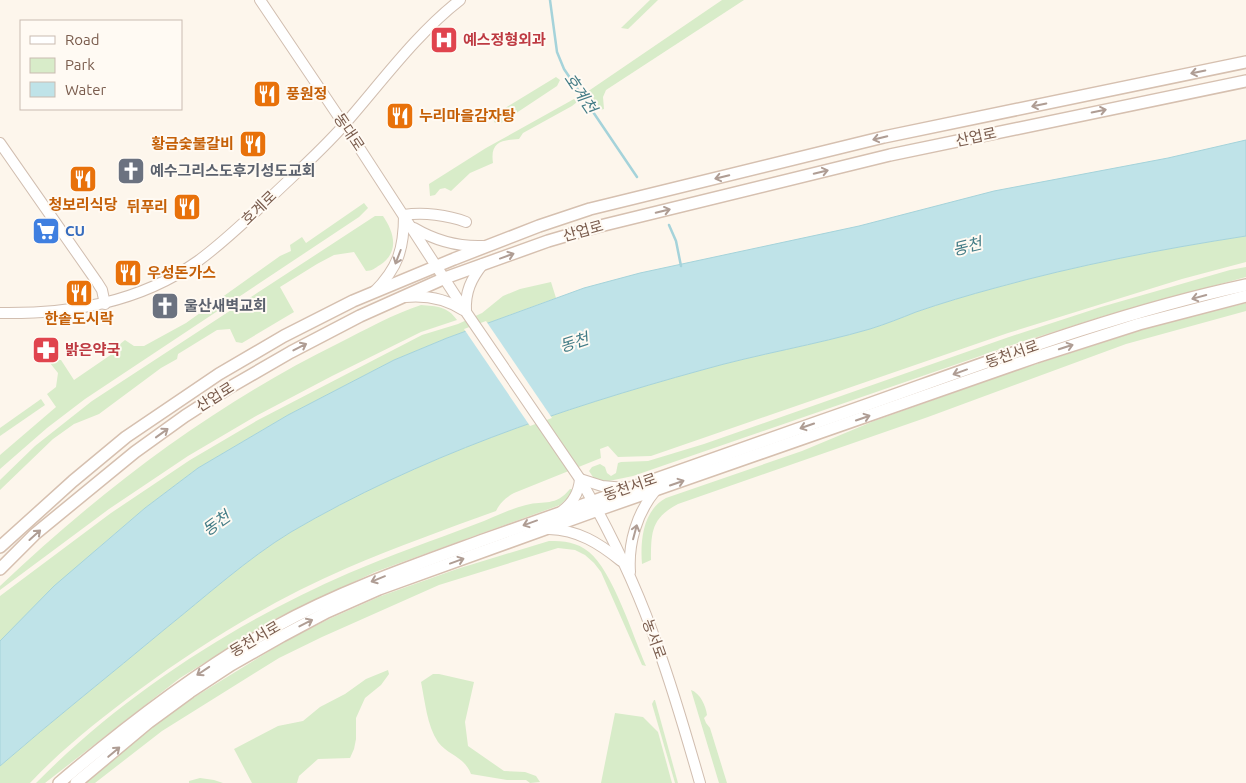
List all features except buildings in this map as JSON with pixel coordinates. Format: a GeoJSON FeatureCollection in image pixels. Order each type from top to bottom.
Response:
{"type":"FeatureCollection","features":[{"type":"Feature","properties":{"kind":"main road","name":"산업로"},"geometry":{"type":"LineString","coordinates":[[0,546],[126,437],[178,400],[284,336],[373,292],[436,265],[538,226],[590,209],[884,137],[1246,62]]}},
{"type":"Feature","properties":{"kind":"main road","name":"산업로"},"geometry":{"type":"LineString","coordinates":[[0,568],[84,493],[185,416],[227,388],[360,316],[445,278],[596,226],[890,155],[1246,81]]}},
{"type":"Feature","properties":{"kind":"main road","name":"동천서로"},"geometry":{"type":"LineString","coordinates":[[76,783],[149,722],[190,692],[231,665],[327,612],[379,590],[546,529],[627,488],[1035,346],[1136,314],[1246,286]]}},
{"type":"Feature","properties":{"kind":"main road","name":"동천서로"},"geometry":{"type":"LineString","coordinates":[[59,783],[134,720],[225,656],[278,625],[377,579],[562,511],[656,491],[1036,357],[1139,324],[1246,296]]}},
{"type":"Feature","properties":{"kind":"street","name":"동대로"},"geometry":{"type":"LineString","coordinates":[[260,0],[344,124],[466,312]]}},
{"type":"Feature","properties":{"kind":"street","name":"호계로"},"geometry":{"type":"LineString","coordinates":[[0,313],[57,312],[105,304],[153,287],[197,262],[239,227],[344,124],[437,20],[460,0]]}},
{"type":"Feature","properties":{"kind":"street"},"geometry":{"type":"LineString","coordinates":[[0,143],[97,282],[102,290],[105,304]]}},
{"type":"Feature","properties":{"kind":"street"},"geometry":{"type":"LineString","coordinates":[[373,292],[385,280],[399,257],[404,232],[404,215],[422,214],[454,218],[466,222]]}},
{"type":"Feature","properties":{"kind":"street"},"geometry":{"type":"LineString","coordinates":[[412,227],[435,239],[448,243],[461,246],[487,246]]}},
{"type":"Feature","properties":{"kind":"street"},"geometry":{"type":"LineString","coordinates":[[401,298],[414,296],[433,298],[451,304],[466,312],[466,293],[483,264]]}},
{"type":"Feature","properties":{"kind":"street","name":"농서로"},"geometry":{"type":"LineString","coordinates":[[466,312],[580,479],[624,563],[658,647],[700,783]]}},
{"type":"Feature","properties":{"kind":"street"},"geometry":{"type":"LineString","coordinates":[[562,511],[570,505],[576,496],[580,479],[602,486],[627,488]]}},
{"type":"Feature","properties":{"kind":"street"},"geometry":{"type":"LineString","coordinates":[[630,578],[633,536],[642,510],[656,491]]}},
{"type":"Feature","properties":{"kind":"street"},"geometry":{"type":"LineString","coordinates":[[546,529],[561,530],[586,537],[598,543],[624,563]]}},
{"type":"Feature","properties":{"kind":"green space"},"geometry":{"type":"Polygon","coordinates":[[[650,0],[658,0],[628,29],[621,28],[650,0]]]}},
{"type":"Feature","properties":{"kind":"green space"},"geometry":{"type":"Polygon","coordinates":[[[722,0],[744,0],[606,90],[603,97],[604,109],[600,110],[587,92],[722,0]]]}},
{"type":"Feature","properties":{"kind":"green space"},"geometry":{"type":"Polygon","coordinates":[[[556,77],[560,80],[557,86],[501,123],[495,123],[493,119],[501,114],[502,110],[556,77]]]}},
{"type":"Feature","properties":{"kind":"green space"},"geometry":{"type":"Polygon","coordinates":[[[574,99],[577,102],[572,106],[523,133],[519,139],[502,141],[495,146],[493,163],[470,173],[451,191],[445,188],[440,189],[435,195],[430,196],[429,184],[486,148],[574,99]]]}},
{"type":"Feature","properties":{"kind":"green space"},"geometry":{"type":"Polygon","coordinates":[[[364,203],[368,208],[359,217],[85,399],[47,428],[0,469],[0,455],[56,407],[47,394],[56,387],[58,373],[50,363],[53,360],[61,360],[74,380],[112,354],[114,349],[125,340],[134,346],[144,346],[186,323],[280,256],[291,251],[290,245],[302,237],[306,243],[364,203]]]}},
{"type":"Feature","properties":{"kind":"green space"},"geometry":{"type":"Polygon","coordinates":[[[375,216],[383,216],[390,229],[393,242],[390,254],[380,265],[366,271],[354,252],[334,255],[317,264],[280,287],[294,312],[242,343],[236,342],[230,329],[217,330],[178,354],[177,359],[161,368],[99,414],[74,424],[53,439],[0,490],[0,480],[35,446],[92,401],[375,216]]]}},
{"type":"Feature","properties":{"kind":"green space"},"geometry":{"type":"Polygon","coordinates":[[[1246,236],[1246,262],[1182,279],[1008,333],[651,456],[618,457],[608,446],[600,449],[601,458],[514,493],[503,501],[496,511],[402,545],[347,568],[319,580],[266,608],[189,655],[139,690],[82,734],[30,783],[0,783],[0,766],[211,591],[275,542],[340,505],[440,458],[596,401],[723,364],[870,329],[956,299],[985,291],[1120,258],[1246,236]]]}},
{"type":"Feature","properties":{"kind":"green space"},"geometry":{"type":"Polygon","coordinates":[[[1246,267],[1246,277],[1104,316],[1012,345],[633,476],[604,482],[595,480],[589,471],[592,467],[600,464],[605,467],[607,473],[611,476],[616,473],[618,463],[621,462],[648,461],[704,444],[1009,337],[1101,307],[1246,267]]]}},
{"type":"Feature","properties":{"kind":"green space"},"geometry":{"type":"Polygon","coordinates":[[[551,282],[556,298],[447,338],[394,360],[288,415],[198,468],[145,508],[97,549],[0,641],[0,596],[111,513],[190,460],[258,420],[422,335],[458,324],[482,313],[503,296],[520,289],[551,282]]]}},
{"type":"Feature","properties":{"kind":"green space"},"geometry":{"type":"Polygon","coordinates":[[[1246,303],[1246,311],[1126,344],[928,417],[678,504],[662,515],[654,527],[651,542],[651,560],[642,564],[643,536],[648,518],[658,503],[666,498],[802,451],[874,421],[1021,369],[1157,325],[1246,303]]]}},
{"type":"Feature","properties":{"kind":"green space"},"geometry":{"type":"Polygon","coordinates":[[[421,305],[442,308],[450,312],[457,320],[421,332],[332,376],[256,416],[188,456],[109,509],[0,590],[0,586],[78,516],[118,483],[203,422],[292,367],[379,322],[421,305]]]}},
{"type":"Feature","properties":{"kind":"green space"},"geometry":{"type":"Polygon","coordinates":[[[41,399],[45,405],[0,436],[0,428],[41,399]]]}},
{"type":"Feature","properties":{"kind":"green space"},"geometry":{"type":"Polygon","coordinates":[[[572,489],[569,497],[560,505],[375,572],[275,619],[180,678],[45,783],[36,783],[70,750],[143,691],[182,663],[264,614],[365,566],[513,509],[554,501],[565,495],[572,489]]]}},
{"type":"Feature","properties":{"kind":"green space"},"geometry":{"type":"Polygon","coordinates":[[[549,541],[565,542],[580,546],[598,561],[614,589],[646,666],[642,665],[601,572],[585,555],[575,550],[558,548],[439,585],[279,658],[162,731],[95,783],[85,783],[152,727],[193,698],[284,642],[381,596],[457,569],[549,541]]]}},
{"type":"Feature","properties":{"kind":"green space"},"geometry":{"type":"Polygon","coordinates":[[[388,670],[389,674],[381,685],[365,698],[356,718],[356,739],[350,758],[318,759],[299,776],[297,783],[252,783],[234,749],[278,726],[303,721],[320,707],[345,694],[366,679],[388,670]]]}},
{"type":"Feature","properties":{"kind":"green space"},"geometry":{"type":"Polygon","coordinates":[[[433,674],[474,682],[465,722],[468,746],[504,771],[525,772],[536,776],[540,782],[530,783],[526,780],[507,780],[471,774],[464,763],[442,747],[431,729],[421,682],[433,674]]]}},
{"type":"Feature","properties":{"kind":"green space"},"geometry":{"type":"Polygon","coordinates":[[[691,690],[702,700],[707,715],[704,718],[710,728],[727,783],[719,783],[691,690]]]}},
{"type":"Feature","properties":{"kind":"green space"},"geometry":{"type":"Polygon","coordinates":[[[654,700],[678,783],[675,783],[652,704],[654,700]]]}},
{"type":"Feature","properties":{"kind":"green space"},"geometry":{"type":"Polygon","coordinates":[[[615,713],[643,717],[658,732],[672,783],[601,783],[615,713]]]}},
{"type":"Feature","properties":{"kind":"green space"},"geometry":{"type":"Polygon","coordinates":[[[200,778],[223,783],[189,783],[189,781],[200,778]]]}},
{"type":"Feature","properties":{"kind":"water","name":"동천"},"geometry":{"type":"Polygon","coordinates":[[[1246,140],[1246,236],[1120,258],[985,291],[956,299],[870,329],[723,364],[596,401],[440,458],[340,505],[275,542],[227,578],[0,766],[0,641],[54,586],[145,508],[198,468],[288,415],[394,360],[447,338],[584,288],[640,273],[859,226],[994,191],[1168,158],[1246,140]]]}},
{"type":"Feature","properties":{"kind":"pier"},"geometry":{"type":"Polygon","coordinates":[[[486,321],[552,418],[530,426],[464,329],[486,321]]]}},
{"type":"Feature","properties":{"kind":"waterway","name":"호계천"},"geometry":{"type":"LineString","coordinates":[[550,0],[557,52],[564,69],[637,177]]}},
{"type":"Feature","properties":{"kind":"waterway"},"geometry":{"type":"LineString","coordinates":[[669,225],[676,241],[681,266]]}},
{"type":"Feature","properties":{"kind":"place","name":"예스정형외과"},"geometry":{"type":"Point","coordinates":[444,40]}},
{"type":"Feature","properties":{"kind":"place","name":"풍원정"},"geometry":{"type":"Point","coordinates":[267,94]}},
{"type":"Feature","properties":{"kind":"place","name":"누리마을감자탕"},"geometry":{"type":"Point","coordinates":[400,116]}},
{"type":"Feature","properties":{"kind":"place","name":"황금숯불갈비"},"geometry":{"type":"Point","coordinates":[253,144]}},
{"type":"Feature","properties":{"kind":"place","name":"예수그리스도후기성도교회"},"geometry":{"type":"Point","coordinates":[131,171]}},
{"type":"Feature","properties":{"kind":"place","name":"청보리식당"},"geometry":{"type":"Point","coordinates":[83,179]}},
{"type":"Feature","properties":{"kind":"place","name":"뒤푸리"},"geometry":{"type":"Point","coordinates":[187,207]}},
{"type":"Feature","properties":{"kind":"place","name":"CU"},"geometry":{"type":"Point","coordinates":[46,231]}},
{"type":"Feature","properties":{"kind":"place","name":"우성돈가스"},"geometry":{"type":"Point","coordinates":[128,273]}},
{"type":"Feature","properties":{"kind":"place","name":"한솥도시락"},"geometry":{"type":"Point","coordinates":[79,293]}},
{"type":"Feature","properties":{"kind":"place","name":"울산새벽교회"},"geometry":{"type":"Point","coordinates":[165,306]}},
{"type":"Feature","properties":{"kind":"place","name":"밝은약국"},"geometry":{"type":"Point","coordinates":[46,350]}}]}
